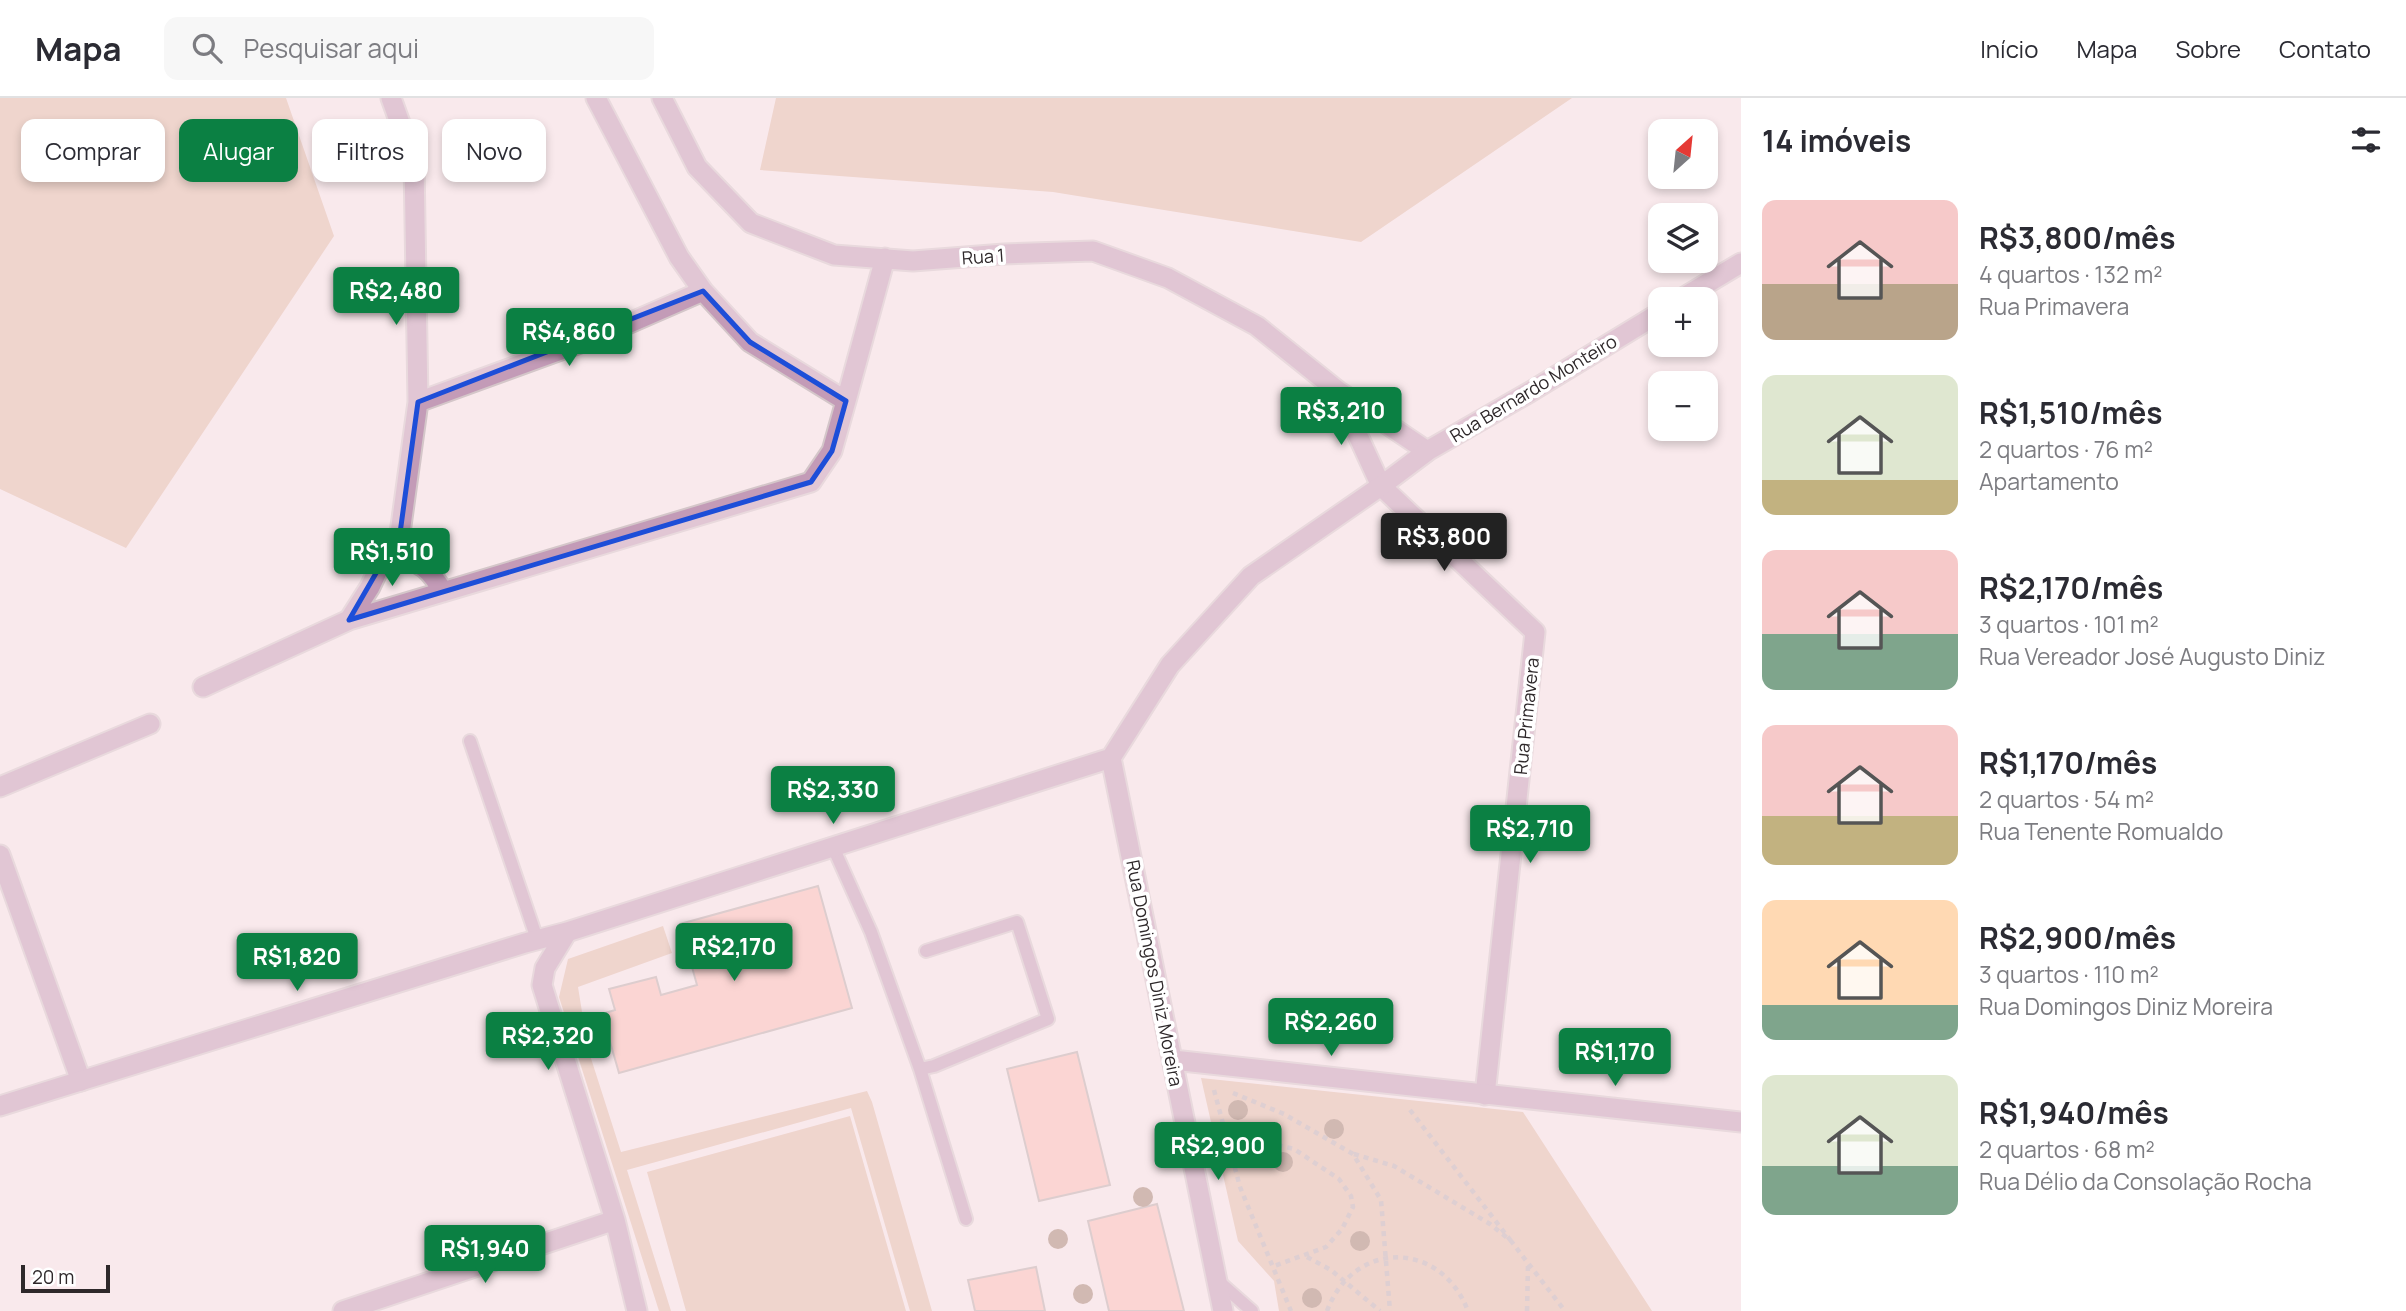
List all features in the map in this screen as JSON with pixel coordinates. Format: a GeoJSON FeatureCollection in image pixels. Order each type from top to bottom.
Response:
{"type":"FeatureCollection","features":[{"type":"Feature","properties":{"kind":"street"},"geometry":{"type":"LineString","coordinates":[[349,620],[379,568],[397,555],[418,402],[414,162],[391,98]]}},
{"type":"Feature","properties":{"kind":"street"},"geometry":{"type":"LineString","coordinates":[[596,98],[679,257],[703,290],[750,342],[846,401]]}},
{"type":"Feature","properties":{"kind":"street","name":"Rua 1"},"geometry":{"type":"LineString","coordinates":[[662,98],[697,167],[751,223],[834,254],[913,261],[1093,251],[1168,278],[1257,326],[1338,391],[1427,451]]}},
{"type":"Feature","properties":{"kind":"street"},"geometry":{"type":"LineString","coordinates":[[203,687],[349,620],[811,482],[832,451],[885,258]]}},
{"type":"Feature","properties":{"kind":"street"},"geometry":{"type":"LineString","coordinates":[[1701,287],[1741,263]]}},
{"type":"Feature","properties":{"kind":"street"},"geometry":{"type":"LineString","coordinates":[[418,402],[602,335],[703,290]]}},
{"type":"Feature","properties":{"kind":"street","name":"Rua Bernardo Monteiro"},"geometry":{"type":"LineString","coordinates":[[1111,758],[1170,664],[1251,576],[1427,451],[1648,320]]}},
{"type":"Feature","properties":{"kind":"street","name":"Rua 1"},"geometry":{"type":"LineString","coordinates":[[1338,391],[1381,486]]}},
{"type":"Feature","properties":{"kind":"street","name":"Rua Primavera"},"geometry":{"type":"LineString","coordinates":[[1381,486],[1535,632],[1485,1095]]}},
{"type":"Feature","properties":{"kind":"street"},"geometry":{"type":"LineString","coordinates":[[397,555],[432,572],[443,592]]}},
{"type":"Feature","properties":{"kind":"street"},"geometry":{"type":"LineString","coordinates":[[0,787],[150,724]]}},
{"type":"Feature","properties":{"kind":"street"},"geometry":{"type":"LineString","coordinates":[[0,1107],[537,939],[567,932],[1111,758]]}},
{"type":"Feature","properties":{"kind":"street","name":"Rua Domingos Diniz Moreira"},"geometry":{"type":"LineString","coordinates":[[1111,758],[1223,1311]]}},
{"type":"Feature","properties":{"kind":"street"},"geometry":{"type":"LineString","coordinates":[[0,855],[81,1081]]}},
{"type":"Feature","properties":{"kind":"street"},"geometry":{"type":"LineString","coordinates":[[567,932],[545,968],[542,985],[615,1220],[637,1311]]}},
{"type":"Feature","properties":{"kind":"street"},"geometry":{"type":"LineString","coordinates":[[1173,1060],[1741,1122]]}},
{"type":"Feature","properties":{"kind":"street"},"geometry":{"type":"LineString","coordinates":[[343,1311],[615,1220]]}},
{"type":"Feature","properties":{"kind":"lane"},"geometry":{"type":"LineString","coordinates":[[470,741],[537,939]]}},
{"type":"Feature","properties":{"kind":"lane"},"geometry":{"type":"LineString","coordinates":[[833,847],[871,932],[920,1069],[966,1219]]}},
{"type":"Feature","properties":{"kind":"lane"},"geometry":{"type":"LineString","coordinates":[[920,1069],[934,1066],[1048,1019],[1017,922],[926,951]]}},
{"type":"Feature","properties":{"kind":"lane"},"geometry":{"type":"LineString","coordinates":[[1217,1281],[1252,1311]]}},
{"type":"Feature","properties":{"kind":"path"},"geometry":{"type":"LineString","coordinates":[[1260,1096],[1212,1090],[1240,1187],[1291,1311]]}},
{"type":"Feature","properties":{"kind":"path"},"geometry":{"type":"LineString","coordinates":[[1233,1093],[1284,1114],[1353,1154],[1394,1166],[1490,1224],[1511,1241]]}},
{"type":"Feature","properties":{"kind":"path"},"geometry":{"type":"LineString","coordinates":[[1409,1109],[1565,1311]]}},
{"type":"Feature","properties":{"kind":"path"},"geometry":{"type":"LineString","coordinates":[[1229,1143],[1248,1138],[1294,1149],[1339,1179],[1351,1196],[1353,1207],[1342,1229],[1326,1247],[1274,1266]]}},
{"type":"Feature","properties":{"kind":"path"},"geometry":{"type":"LineString","coordinates":[[1353,1154],[1381,1200],[1390,1311]]}},
{"type":"Feature","properties":{"kind":"path"},"geometry":{"type":"LineString","coordinates":[[1306,1256],[1331,1270],[1380,1311]]}},
{"type":"Feature","properties":{"kind":"path"},"geometry":{"type":"LineString","coordinates":[[1327,1311],[1338,1287],[1357,1269],[1380,1259],[1405,1258],[1428,1264],[1448,1276],[1462,1295],[1468,1311]]}},
{"type":"Feature","properties":{"kind":"path"},"geometry":{"type":"LineString","coordinates":[[1527,1311],[1528,1263]]}},
{"type":"Feature","properties":{"kind":"highlighted area"},"geometry":{"type":"Polygon","coordinates":[[[703,291],[750,342],[846,401],[832,451],[811,482],[349,620],[379,568],[397,555],[418,402],[703,291]]]}},
{"type":"Feature","properties":{"kind":"shaded area"},"geometry":{"type":"Polygon","coordinates":[[[0,98],[286,98],[293,119],[179,119],[179,182],[298,182],[298,132],[312,173],[312,182],[315,182],[334,236],[126,548],[0,489],[0,98]]]}},
{"type":"Feature","properties":{"kind":"shaded area"},"geometry":{"type":"Polygon","coordinates":[[[776,98],[1572,98],[1361,242],[1053,192],[760,170],[776,98]]]}},
{"type":"Feature","properties":{"kind":"shaded area"},"geometry":{"type":"Polygon","coordinates":[[[663,926],[672,953],[578,987],[588,1049],[621,1152],[867,1091],[932,1311],[910,1311],[851,1108],[627,1170],[671,1311],[659,1311],[559,997],[568,959],[663,926]]]}},
{"type":"Feature","properties":{"kind":"shaded area"},"geometry":{"type":"Polygon","coordinates":[[[1201,1078],[1523,1112],[1652,1311],[1279,1311],[1274,1281],[1238,1241],[1201,1078]]]}},
{"type":"Feature","properties":{"kind":"shaded area"},"geometry":{"type":"Polygon","coordinates":[[[850,1116],[906,1311],[686,1311],[647,1172],[850,1116]]]}},
{"type":"Feature","properties":{"kind":"building"},"geometry":{"type":"Polygon","coordinates":[[[818,886],[852,1008],[619,1073],[602,1014],[615,1010],[609,989],[656,977],[661,995],[697,985],[680,924],[818,886]]]}},
{"type":"Feature","properties":{"kind":"building"},"geometry":{"type":"Polygon","coordinates":[[[1077,1052],[1110,1185],[1039,1201],[1007,1069],[1077,1052]]]}},
{"type":"Feature","properties":{"kind":"building"},"geometry":{"type":"Polygon","coordinates":[[[1157,1204],[1184,1311],[1109,1311],[1088,1221],[1157,1204]]]}},
{"type":"Feature","properties":{"kind":"building"},"geometry":{"type":"Polygon","coordinates":[[[1036,1267],[1045,1311],[975,1311],[968,1280],[1036,1267]]]}}]}
